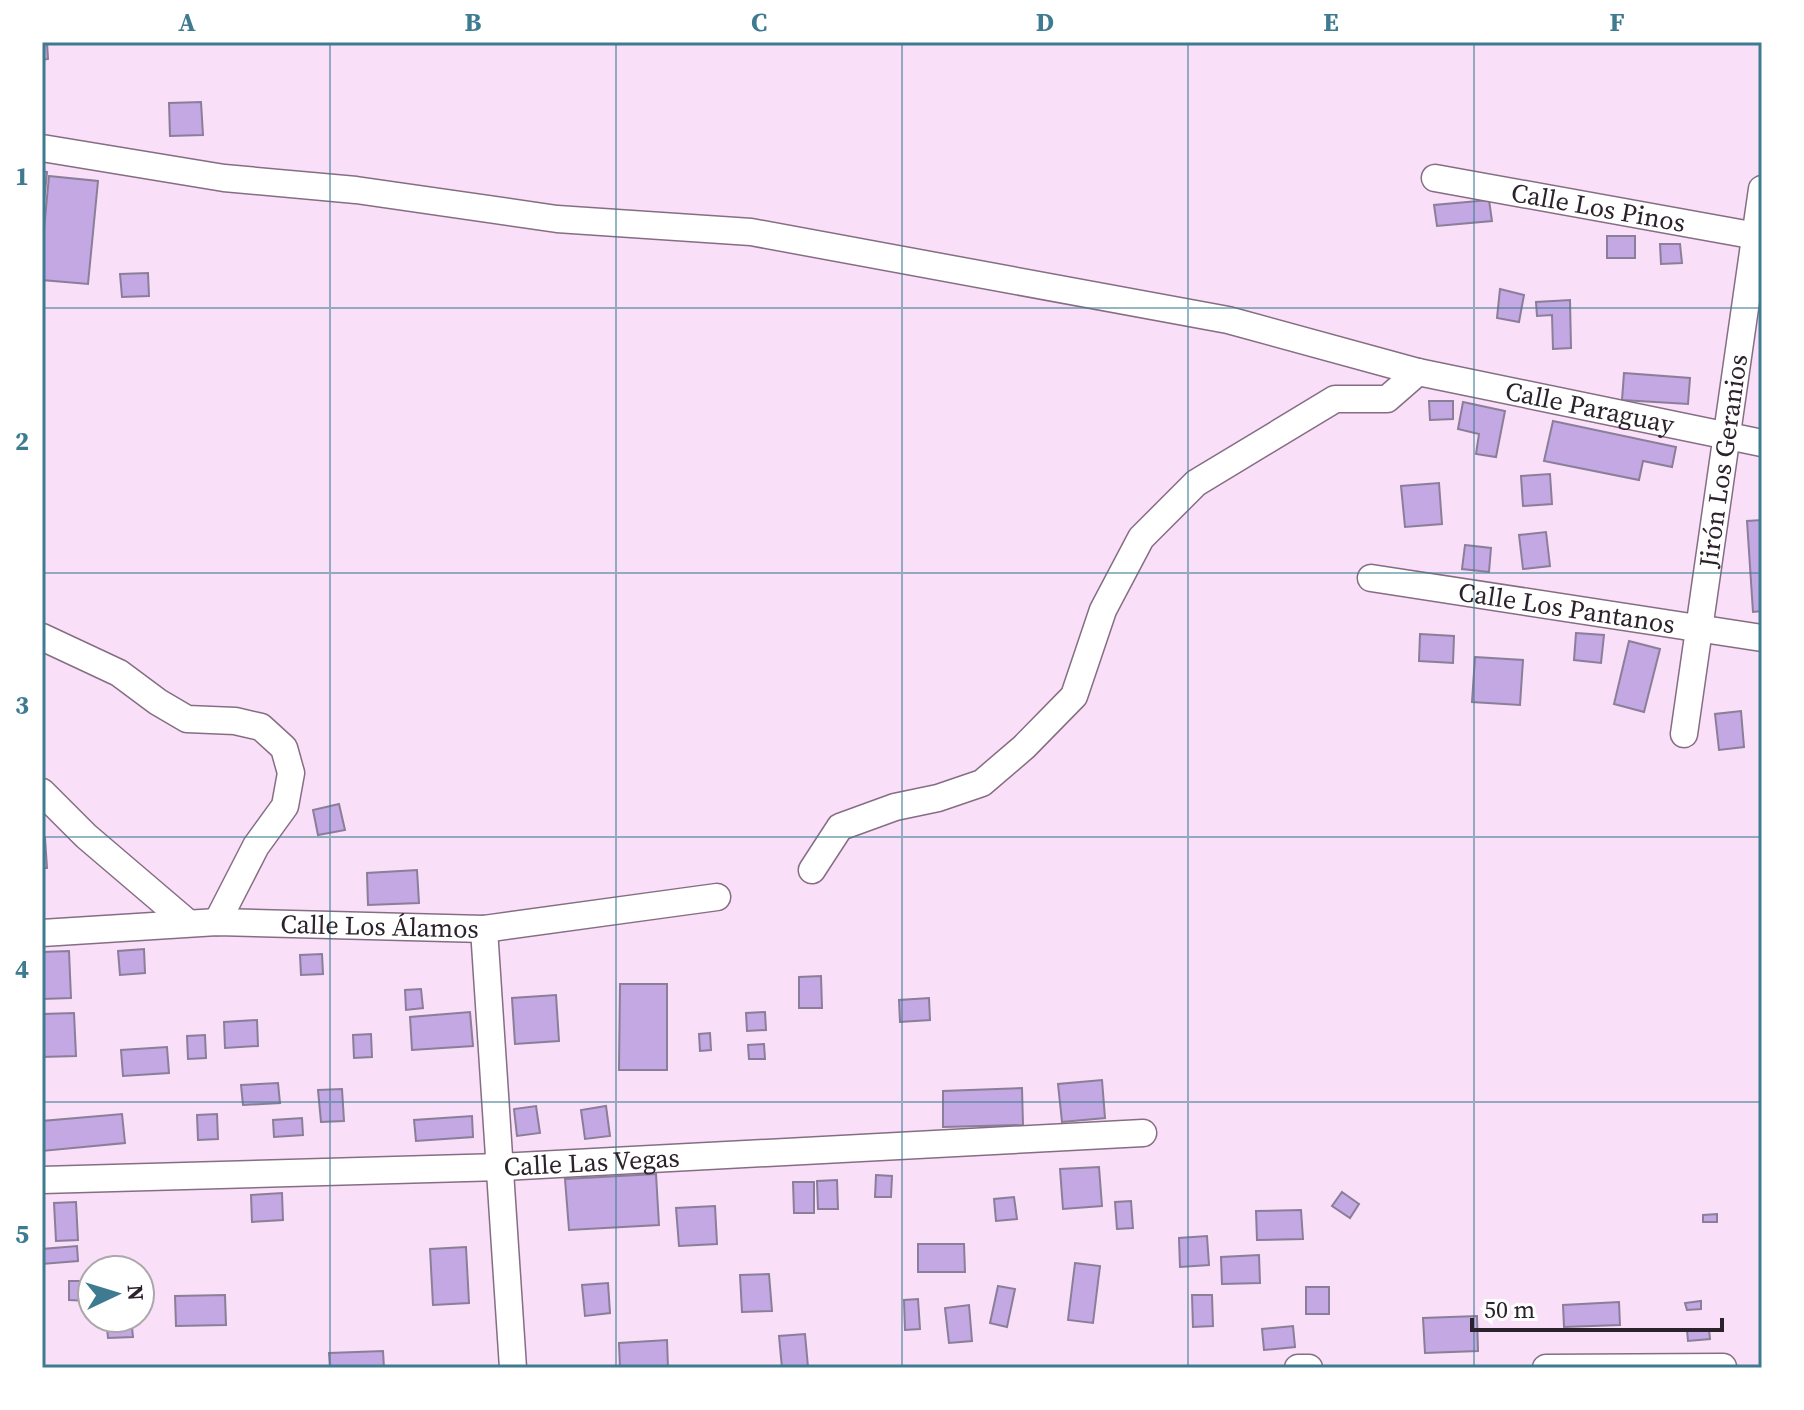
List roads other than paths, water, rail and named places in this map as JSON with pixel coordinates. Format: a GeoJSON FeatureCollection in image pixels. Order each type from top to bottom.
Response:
{"type":"FeatureCollection","features":[{"type":"Feature","properties":{"kind":"street","name":"Calle Paraguay"},"geometry":{"type":"LineString","coordinates":[[42,148],[224,178],[356,190],[557,219],[751,232],[1228,320],[1418,372],[1762,443]]}},
{"type":"Feature","properties":{"kind":"street","name":"Calle Los Pinos"},"geometry":{"type":"LineString","coordinates":[[1435,178],[1759,236]]}},
{"type":"Feature","properties":{"kind":"street","name":"Jirón Los Geranios"},"geometry":{"type":"LineString","coordinates":[[1684,734],[1725,436],[1759,236],[1762,189]]}},
{"type":"Feature","properties":{"kind":"street"},"geometry":{"type":"LineString","coordinates":[[812,870],[840,827],[895,807],[938,798],[982,783],[1024,747],[1074,696],[1103,610],[1141,538],[1196,483],[1335,399],[1387,399],[1418,372]]}},
{"type":"Feature","properties":{"kind":"street","name":"Calle Los Pantanos"},"geometry":{"type":"LineString","coordinates":[[1371,578],[1762,638]]}},
{"type":"Feature","properties":{"kind":"street"},"geometry":{"type":"LineString","coordinates":[[42,637],[119,673],[187,719],[235,721],[261,727],[284,748],[291,773],[285,806],[256,846],[217,922]]}},
{"type":"Feature","properties":{"kind":"street"},"geometry":{"type":"LineString","coordinates":[[42,792],[86,836],[188,923]]}},
{"type":"Feature","properties":{"kind":"street","name":"Calle Los Álamos"},"geometry":{"type":"LineString","coordinates":[[42,933],[217,922],[484,929],[717,897]]}},
{"type":"Feature","properties":{"kind":"street"},"geometry":{"type":"LineString","coordinates":[[484,929],[513,1368]]}},
{"type":"Feature","properties":{"kind":"street","name":"Calle Las Vegas"},"geometry":{"type":"LineString","coordinates":[[42,1180],[501,1167],[1143,1133]]}},
{"type":"Feature","properties":{"kind":"street"},"geometry":{"type":"LineString","coordinates":[[1546,1368],[1723,1367]]}},
{"type":"Feature","properties":{"kind":"street"},"geometry":{"type":"LineString","coordinates":[[1298,1368],[1309,1368]]}}]}
